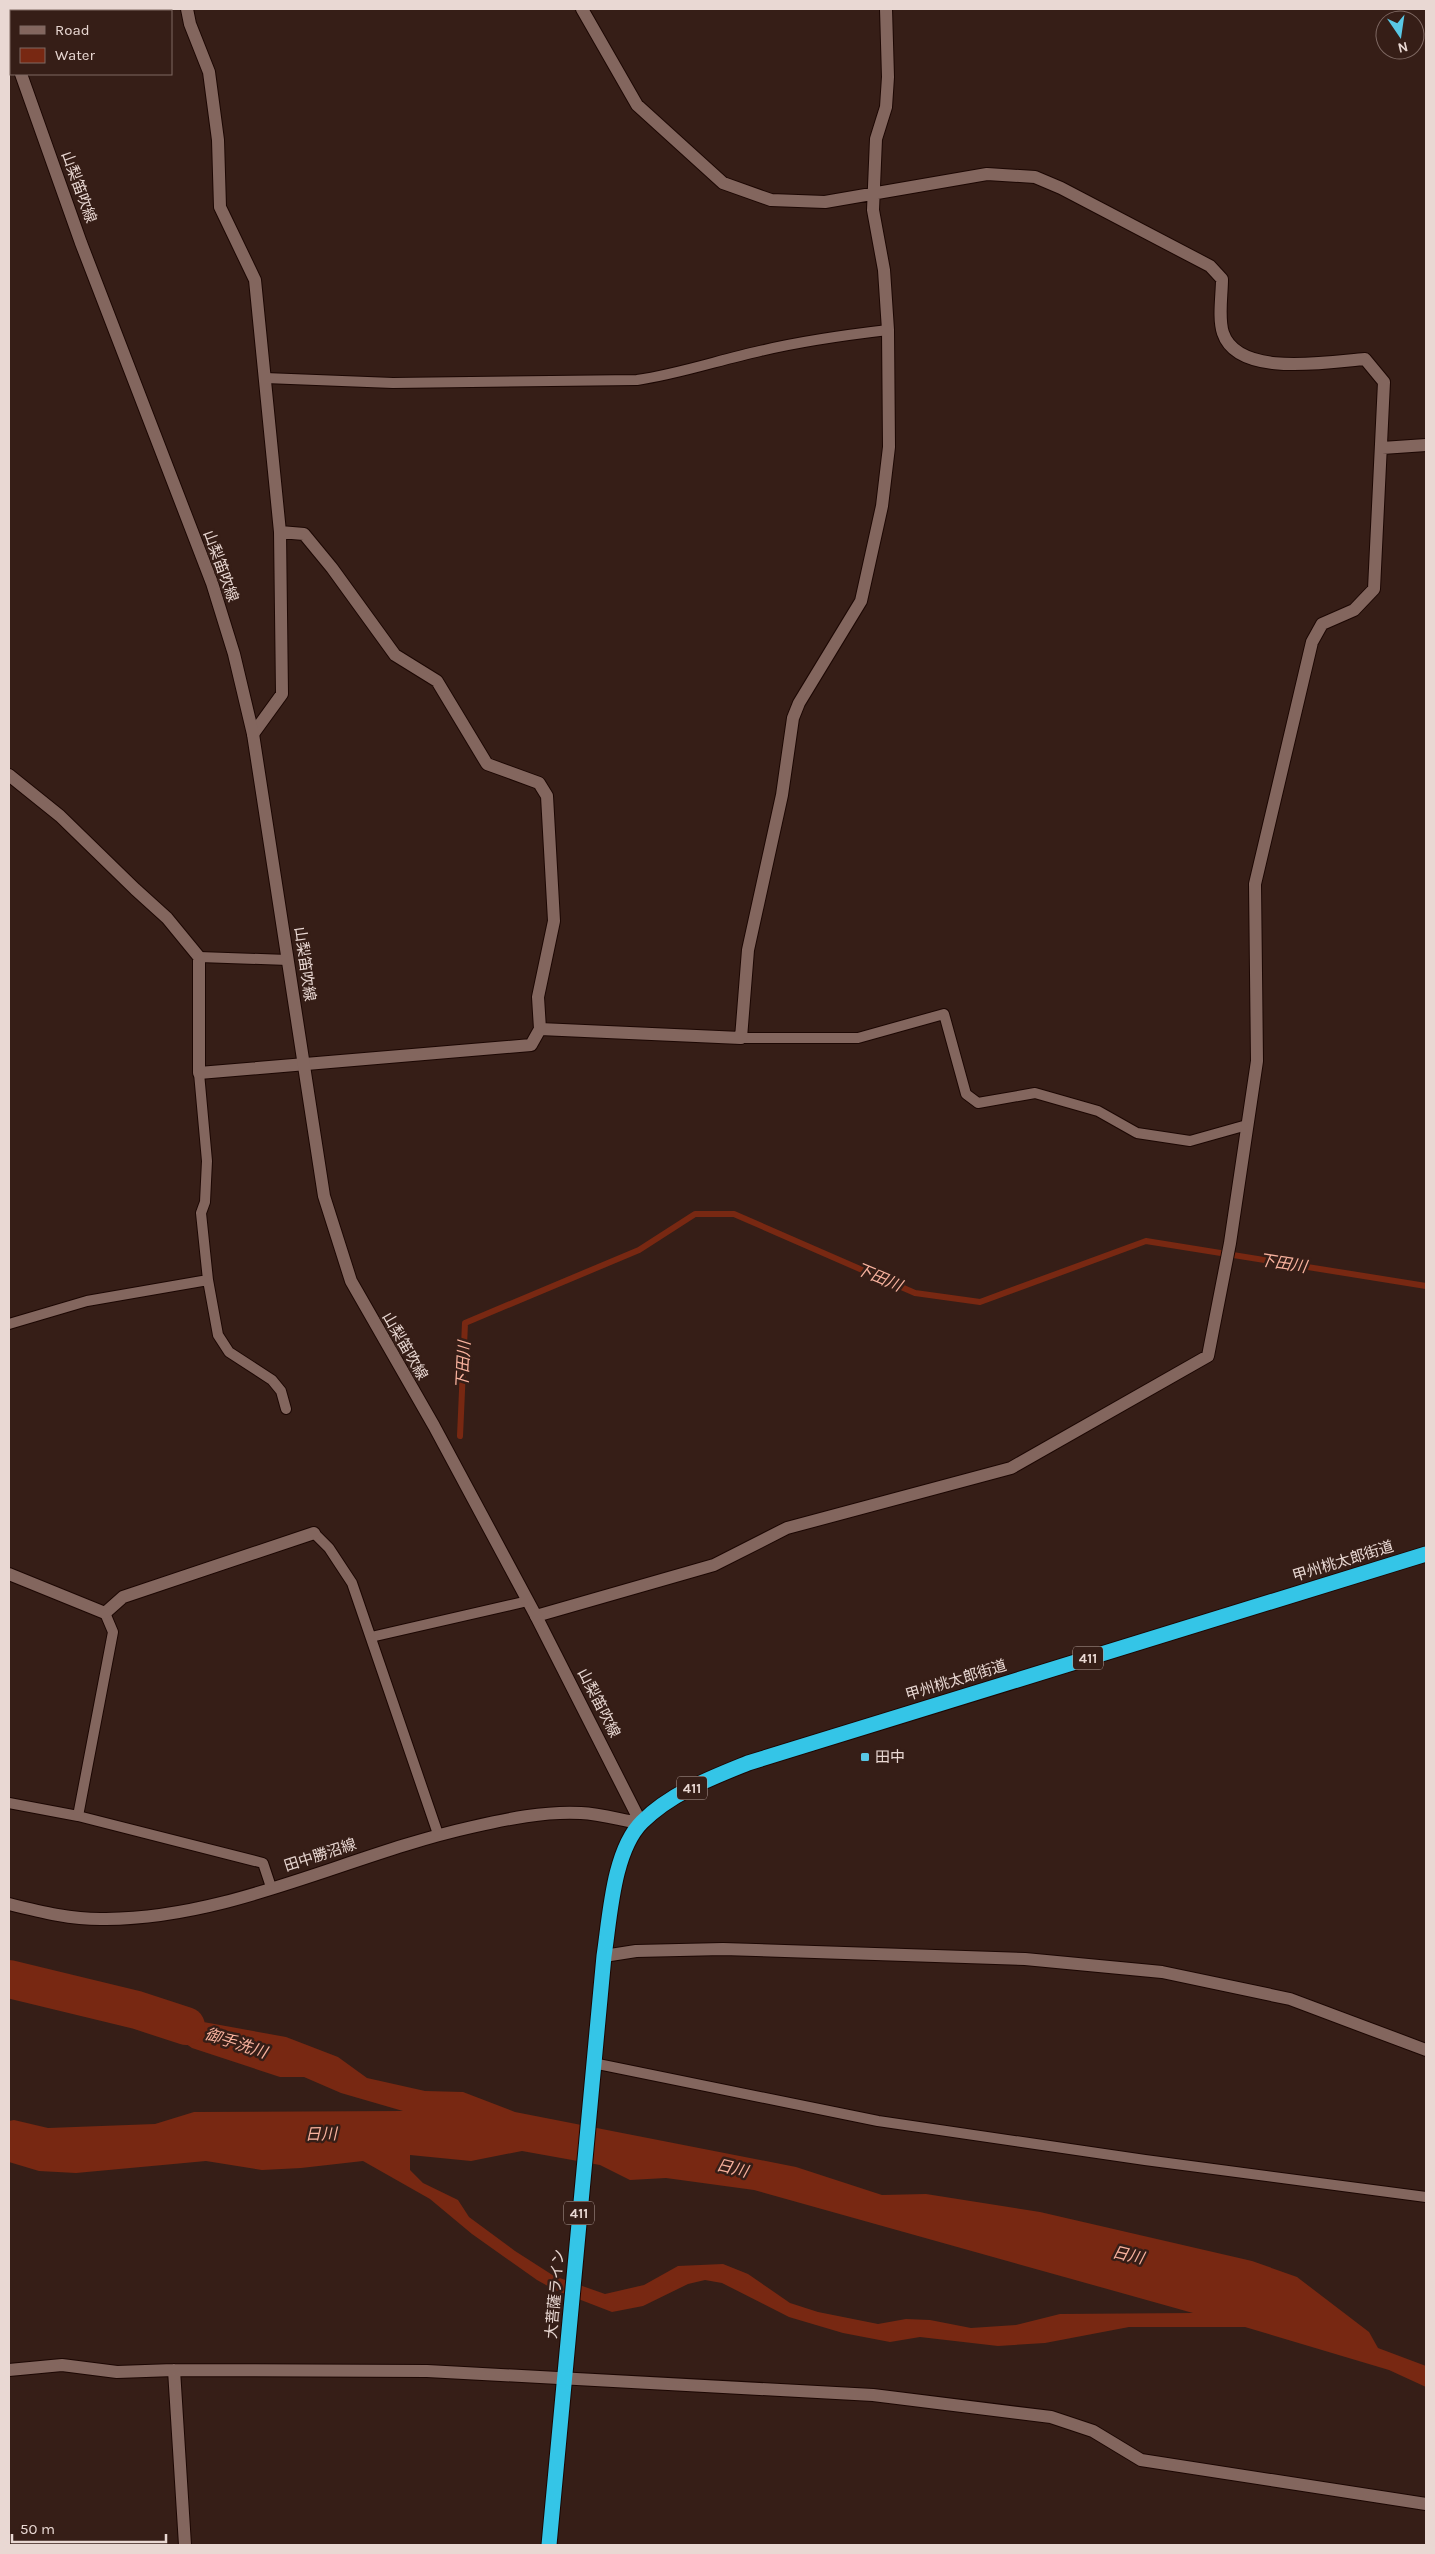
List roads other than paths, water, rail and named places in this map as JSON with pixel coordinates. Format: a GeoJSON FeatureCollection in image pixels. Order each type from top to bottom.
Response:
{"type":"FeatureCollection","features":[{"type":"Feature","properties":{"kind":"highway","name":"甲州桃太郎街道"},"geometry":{"type":"LineString","coordinates":[[604,1956],[615,1888],[626,1850],[641,1823],[670,1800],[709,1779],[748,1763],[1426,1554]]}},
{"type":"Feature","properties":{"kind":"highway","name":"大菩薩ライン"},"geometry":{"type":"LineString","coordinates":[[548,2545],[604,1956]]}},
{"type":"Feature","properties":{"kind":"street"},"geometry":{"type":"LineString","coordinates":[[186,9],[209,72],[218,140],[220,207],[255,280],[280,532],[282,694],[253,734]]}},
{"type":"Feature","properties":{"kind":"street"},"geometry":{"type":"LineString","coordinates":[[536,1616],[714,1565],[786,1528],[1011,1468],[1208,1356],[1230,1242],[1257,1061],[1255,884],[1312,642],[1322,624],[1354,610],[1374,588],[1384,382],[1365,359],[1286,364],[1252,360],[1229,346],[1222,331],[1222,279],[1210,266],[1061,188],[1034,177],[987,174],[874,192],[826,202],[771,200],[722,183],[637,106],[582,9]]}},
{"type":"Feature","properties":{"kind":"street"},"geometry":{"type":"LineString","coordinates":[[540,1029],[741,1038],[748,950],[782,795],[793,718],[799,703],[861,601],[882,506],[889,447],[888,330],[884,270],[873,210],[876,139],[886,107],[888,77],[886,9]]}},
{"type":"Feature","properties":{"kind":"street","name":"山梨笛吹線"},"geometry":{"type":"LineString","coordinates":[[21,75],[88,261],[212,583],[234,654],[253,734],[324,1196],[351,1281],[434,1426],[528,1601],[641,1823]]}},
{"type":"Feature","properties":{"kind":"street"},"geometry":{"type":"LineString","coordinates":[[1382,448],[1426,445]]}},
{"type":"Feature","properties":{"kind":"street"},"geometry":{"type":"LineString","coordinates":[[9,775],[60,816],[134,889],[167,918],[199,957],[198,1073],[531,1045],[540,1029],[538,997],[554,922],[547,796],[539,783],[487,764],[437,680],[395,655],[332,568],[304,534],[280,532]]}},
{"type":"Feature","properties":{"kind":"street"},"geometry":{"type":"LineString","coordinates":[[9,1574],[104,1613],[123,1597],[314,1533]]}},
{"type":"Feature","properties":{"kind":"street","name":"田中勝沼線"},"geometry":{"type":"LineString","coordinates":[[9,1904],[59,1916],[105,1919],[165,1915],[218,1904],[438,1834],[494,1822],[545,1814],[582,1813],[641,1823]]}},
{"type":"Feature","properties":{"kind":"street"},"geometry":{"type":"LineString","coordinates":[[604,1956],[636,1951],[732,1949],[1025,1959],[1162,1972],[1290,1999],[1426,2050]]}},
{"type":"Feature","properties":{"kind":"street"},"geometry":{"type":"LineString","coordinates":[[9,2370],[62,2365],[117,2372],[174,2370],[565,2371],[616,2383],[873,2394],[1051,2417],[1093,2431],[1140,2460],[1426,2504]]}},
{"type":"Feature","properties":{"kind":"street"},"geometry":{"type":"LineString","coordinates":[[174,2370],[185,2545]]}},
{"type":"Feature","properties":{"kind":"lane"},"geometry":{"type":"LineString","coordinates":[[265,378],[393,383],[637,380],[760,351],[844,335],[888,330]]}},
{"type":"Feature","properties":{"kind":"lane"},"geometry":{"type":"LineString","coordinates":[[199,957],[288,960]]}},
{"type":"Feature","properties":{"kind":"lane"},"geometry":{"type":"LineString","coordinates":[[741,1038],[858,1038],[944,1014],[966,1094],[978,1103],[1036,1093],[1098,1111],[1137,1133],[1190,1141],[1247,1125]]}},
{"type":"Feature","properties":{"kind":"lane"},"geometry":{"type":"LineString","coordinates":[[198,1073],[207,1161],[205,1202],[201,1213],[208,1280],[218,1335],[229,1352],[272,1380],[281,1391],[286,1409]]}},
{"type":"Feature","properties":{"kind":"lane"},"geometry":{"type":"LineString","coordinates":[[9,1324],[86,1301],[208,1280]]}},
{"type":"Feature","properties":{"kind":"lane"},"geometry":{"type":"LineString","coordinates":[[314,1533],[329,1548],[352,1583],[438,1834]]}},
{"type":"Feature","properties":{"kind":"lane"},"geometry":{"type":"LineString","coordinates":[[371,1637],[528,1601]]}},
{"type":"Feature","properties":{"kind":"lane"},"geometry":{"type":"LineString","coordinates":[[78,1816],[113,1632],[104,1613]]}},
{"type":"Feature","properties":{"kind":"lane"},"geometry":{"type":"LineString","coordinates":[[9,1803],[78,1816],[263,1863],[272,1887]]}},
{"type":"Feature","properties":{"kind":"lane"},"geometry":{"type":"LineString","coordinates":[[593,2063],[878,2121],[1145,2160],[1426,2197]]}},
{"type":"Feature","properties":{"kind":"water","name":"日川"},"geometry":{"type":"Polygon","coordinates":[[[137,2010],[286,2037],[338,2057],[367,2078],[425,2091],[463,2092],[515,2112],[796,2167],[882,2195],[926,2194],[1040,2212],[1252,2261],[1297,2277],[1369,2332],[1378,2348],[1426,2366],[1426,2387],[1389,2370],[1245,2327],[1129,2327],[1045,2343],[998,2346],[920,2337],[890,2342],[843,2333],[789,2317],[722,2283],[705,2280],[688,2284],[643,2306],[612,2312],[555,2290],[537,2280],[472,2234],[430,2199],[363,2161],[262,2170],[206,2161],[76,2173],[39,2171],[9,2162],[9,2121],[14,2120],[48,2128],[155,2124],[194,2112],[403,2111],[341,2093],[304,2077],[280,2077],[192,2048],[137,2010]],[[522,2151],[471,2161],[410,2155],[410,2170],[423,2183],[458,2200],[469,2217],[515,2251],[554,2276],[605,2294],[644,2285],[678,2266],[723,2264],[748,2274],[790,2303],[818,2312],[878,2324],[906,2319],[930,2320],[971,2328],[1016,2325],[1060,2314],[1193,2313],[754,2190],[666,2178],[630,2180],[600,2165],[522,2151]]]}},
{"type":"Feature","properties":{"kind":"waterway","name":"下田川"},"geometry":{"type":"LineString","coordinates":[[460,1436],[465,1323],[639,1250],[695,1214],[734,1214],[915,1293],[980,1302],[1146,1241],[1426,1286]]}},
{"type":"Feature","properties":{"kind":"waterway","name":"御手洗川"},"geometry":{"type":"LineString","coordinates":[[9,1979],[137,2010],[186,2026]]}},
{"type":"Feature","properties":{"kind":"place","name":"田中"},"geometry":{"type":"Point","coordinates":[865,1757]}}]}
